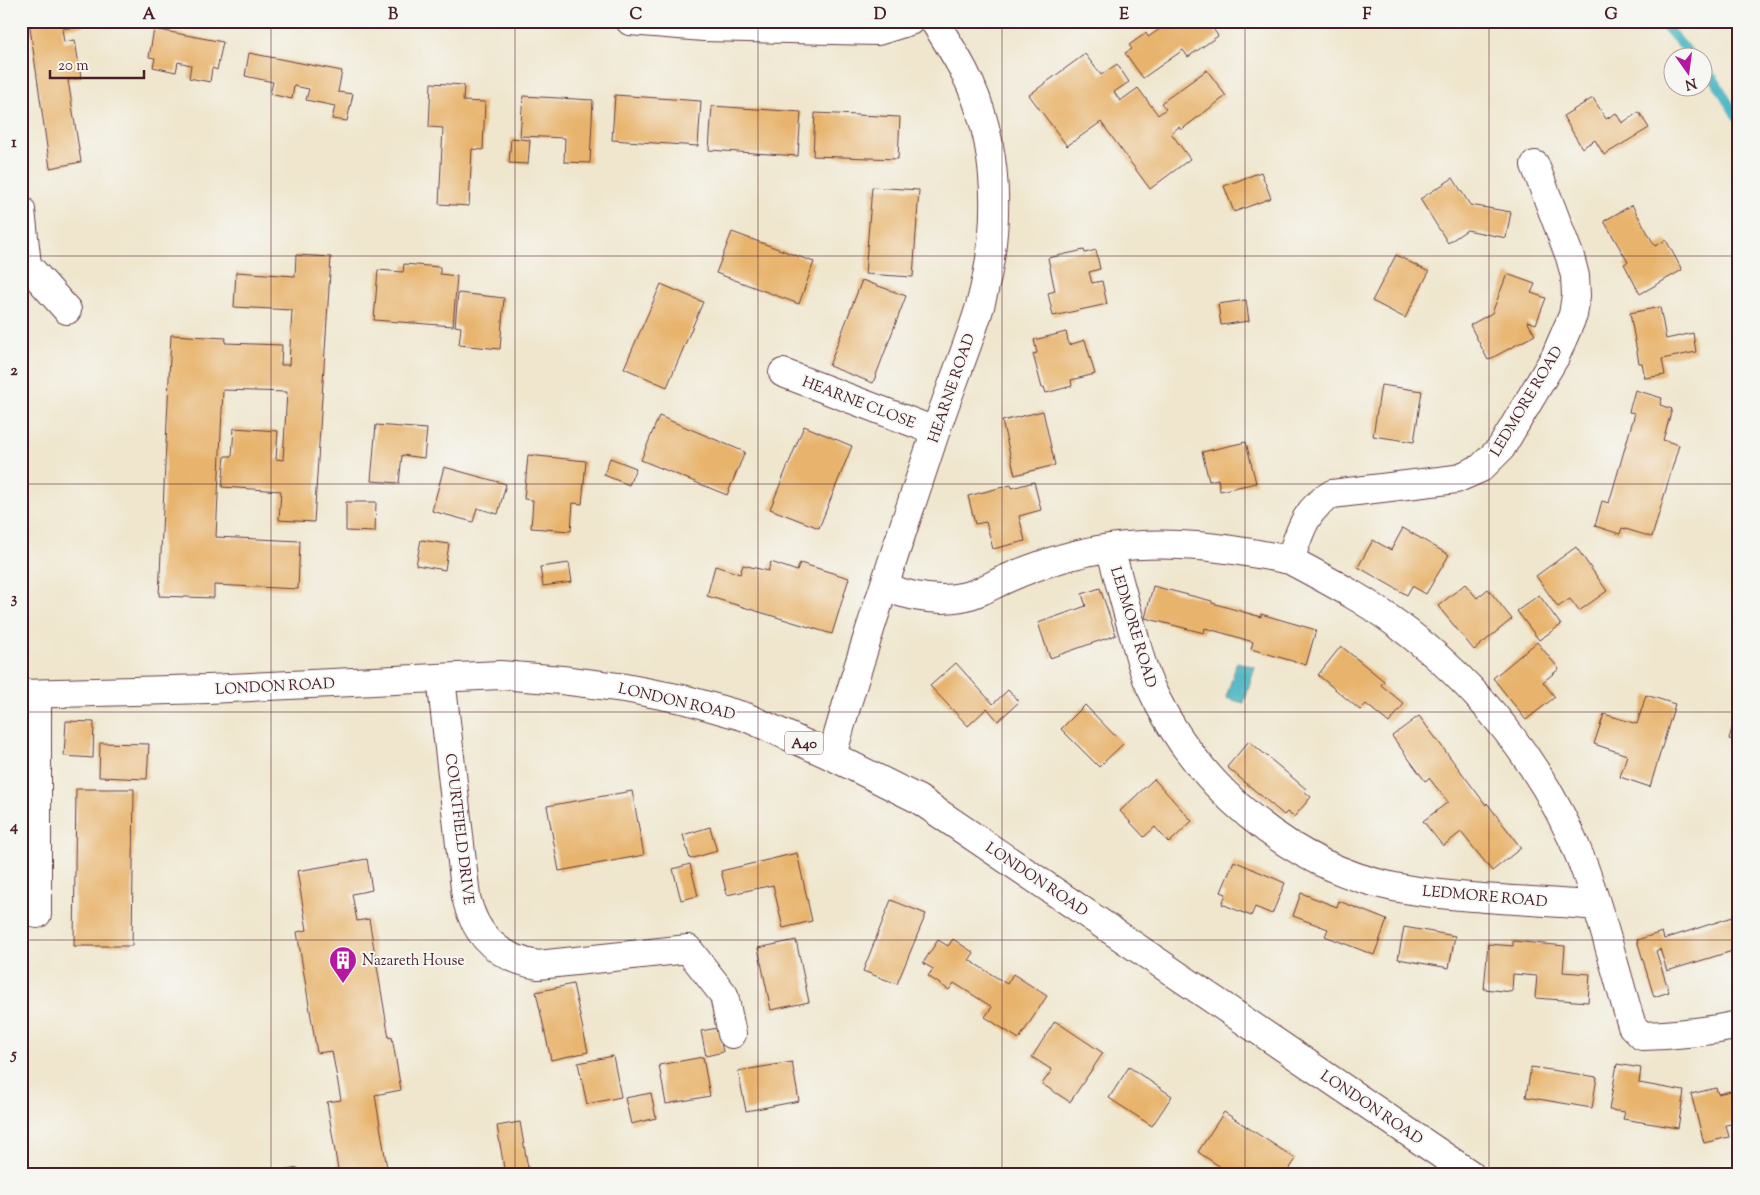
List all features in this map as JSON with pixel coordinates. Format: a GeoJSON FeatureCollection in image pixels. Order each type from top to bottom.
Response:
{"type":"FeatureCollection","features":[{"type":"Feature","properties":{"kind":"main road"},"geometry":{"type":"LineString","coordinates":[[630,21],[878,31],[910,21]]}},
{"type":"Feature","properties":{"kind":"main road","name":"HEARNE ROAD"},"geometry":{"type":"LineString","coordinates":[[832,756],[935,431],[979,308],[988,274],[993,239],[995,203],[991,159],[986,135],[977,103],[964,72],[934,21]]}},
{"type":"Feature","properties":{"kind":"main road","name":"LEDMORE ROAD"},"geometry":{"type":"LineString","coordinates":[[1290,560],[1304,521],[1316,504],[1332,494],[1456,480],[1481,468],[1501,448],[1555,356],[1573,315],[1576,296],[1575,276],[1570,257],[1535,165]]}},
{"type":"Feature","properties":{"kind":"main road"},"geometry":{"type":"LineString","coordinates":[[22,210],[27,265],[67,310]]}},
{"type":"Feature","properties":{"kind":"main road","name":"HEARNE CLOSE"},"geometry":{"type":"LineString","coordinates":[[783,372],[935,431]]}},
{"type":"Feature","properties":{"kind":"main road","name":"LEDMORE ROAD"},"geometry":{"type":"LineString","coordinates":[[885,587],[903,594],[922,598],[964,597],[980,592],[1007,578],[1063,558],[1110,548],[1153,544],[1237,549],[1290,560],[1357,597],[1394,621],[1428,648],[1490,710],[1518,745],[1543,784],[1565,824],[1583,866],[1597,906],[1632,1026],[1642,1036],[1678,1034],[1739,1025]]}},
{"type":"Feature","properties":{"kind":"main road","name":"LEDMORE ROAD"},"geometry":{"type":"LineString","coordinates":[[1110,548],[1149,684],[1165,716],[1184,747],[1207,775],[1232,801],[1260,824],[1322,862],[1356,876],[1392,886],[1464,897],[1498,900],[1539,900],[1597,906]]}},
{"type":"Feature","properties":{"kind":"main road","name":"LONDON ROAD"},"geometry":{"type":"LineString","coordinates":[[29,694],[208,689],[500,676],[562,680],[625,688],[686,700],[746,716],[918,799],[1470,1174]]}},
{"type":"Feature","properties":{"kind":"main road","name":"COURTFIELD DRIVE"},"geometry":{"type":"LineString","coordinates":[[441,678],[466,897],[473,919],[486,939],[510,957],[538,965],[688,949],[724,995],[732,1034]]}},
{"type":"Feature","properties":{"kind":"main road"},"geometry":{"type":"LineString","coordinates":[[29,694],[37,914]]}},
{"type":"Feature","properties":{"kind":"water"},"geometry":{"type":"Polygon","coordinates":[[[1237,662],[1255,667],[1244,703],[1226,698],[1237,662]]]}},
{"type":"Feature","properties":{"kind":"building"},"geometry":{"type":"Polygon","coordinates":[[[29,21],[83,21],[84,26],[62,29],[64,42],[75,40],[81,78],[68,80],[81,162],[50,168],[29,21]]]}},
{"type":"Feature","properties":{"kind":"building"},"geometry":{"type":"Polygon","coordinates":[[[1172,21],[1208,21],[1218,36],[1188,57],[1183,50],[1143,78],[1125,53],[1132,49],[1129,45],[1146,33],[1148,37],[1172,21]]]}},
{"type":"Feature","properties":{"kind":"building"},"geometry":{"type":"Polygon","coordinates":[[[154,29],[223,42],[217,70],[212,68],[210,82],[189,78],[191,65],[178,62],[176,72],[153,67],[155,58],[149,57],[154,29]]]}},
{"type":"Feature","properties":{"kind":"building"},"geometry":{"type":"Polygon","coordinates":[[[249,53],[342,71],[338,92],[353,94],[347,121],[332,119],[335,106],[306,100],[309,89],[294,86],[292,99],[270,94],[273,82],[245,76],[249,53]]]}},
{"type":"Feature","properties":{"kind":"building"},"geometry":{"type":"Polygon","coordinates":[[[1085,54],[1101,75],[1117,64],[1129,82],[1114,92],[1120,101],[1138,88],[1158,115],[1166,109],[1161,103],[1207,70],[1226,96],[1181,130],[1179,127],[1171,133],[1190,159],[1150,189],[1101,122],[1067,146],[1029,95],[1085,54]]]}},
{"type":"Feature","properties":{"kind":"building"},"geometry":{"type":"Polygon","coordinates":[[[431,83],[464,85],[463,101],[485,102],[483,150],[472,149],[469,206],[439,204],[443,128],[429,127],[431,83]]]}},
{"type":"Feature","properties":{"kind":"building"},"geometry":{"type":"Polygon","coordinates":[[[615,95],[701,101],[698,146],[612,140],[615,95]]]}},
{"type":"Feature","properties":{"kind":"building"},"geometry":{"type":"Polygon","coordinates":[[[523,96],[593,100],[590,163],[564,162],[565,138],[520,136],[523,96]]]}},
{"type":"Feature","properties":{"kind":"building"},"geometry":{"type":"Polygon","coordinates":[[[1593,98],[1606,119],[1616,113],[1622,123],[1639,112],[1649,128],[1604,155],[1595,140],[1582,148],[1563,116],[1593,98]]]}},
{"type":"Feature","properties":{"kind":"building"},"geometry":{"type":"Polygon","coordinates":[[[712,106],[801,112],[798,156],[709,150],[712,106]]]}},
{"type":"Feature","properties":{"kind":"building"},"geometry":{"type":"Polygon","coordinates":[[[815,113],[900,117],[898,159],[813,156],[815,113]]]}},
{"type":"Feature","properties":{"kind":"building"},"geometry":{"type":"Polygon","coordinates":[[[511,138],[530,140],[528,164],[509,163],[511,138]]]}},
{"type":"Feature","properties":{"kind":"building"},"geometry":{"type":"Polygon","coordinates":[[[1261,172],[1271,198],[1234,212],[1224,186],[1261,172]]]}},
{"type":"Feature","properties":{"kind":"building"},"geometry":{"type":"Polygon","coordinates":[[[1453,178],[1470,205],[1511,212],[1506,238],[1467,230],[1448,243],[1420,199],[1453,178]]]}},
{"type":"Feature","properties":{"kind":"building"},"geometry":{"type":"Polygon","coordinates":[[[872,187],[919,190],[913,277],[865,274],[872,187]]]}},
{"type":"Feature","properties":{"kind":"building"},"geometry":{"type":"Polygon","coordinates":[[[1632,205],[1655,246],[1666,240],[1682,270],[1640,294],[1624,264],[1628,262],[1604,221],[1632,205]]]}},
{"type":"Feature","properties":{"kind":"building"},"geometry":{"type":"Polygon","coordinates":[[[732,232],[814,262],[799,304],[716,273],[732,232]]]}},
{"type":"Feature","properties":{"kind":"building"},"geometry":{"type":"Polygon","coordinates":[[[1084,250],[1085,253],[1096,250],[1100,269],[1089,272],[1092,283],[1102,281],[1107,304],[1053,316],[1048,293],[1055,291],[1048,258],[1084,250]]]}},
{"type":"Feature","properties":{"kind":"building"},"geometry":{"type":"Polygon","coordinates":[[[296,255],[331,257],[314,522],[279,520],[281,491],[222,487],[225,456],[232,456],[234,428],[278,431],[276,459],[283,460],[287,392],[223,390],[216,537],[300,541],[298,589],[214,585],[214,598],[159,596],[171,335],[226,338],[225,343],[282,345],[281,365],[289,365],[292,310],[234,307],[236,272],[295,276],[296,255]]]}},
{"type":"Feature","properties":{"kind":"building"},"geometry":{"type":"Polygon","coordinates":[[[1396,255],[1429,272],[1405,318],[1372,301],[1396,255]]]}},
{"type":"Feature","properties":{"kind":"building"},"geometry":{"type":"Polygon","coordinates":[[[404,264],[440,267],[440,274],[457,276],[453,326],[374,320],[378,270],[403,272],[404,264]]]}},
{"type":"Feature","properties":{"kind":"building"},"geometry":{"type":"Polygon","coordinates":[[[1507,274],[1535,284],[1531,293],[1546,298],[1536,324],[1527,321],[1535,335],[1488,360],[1470,325],[1492,313],[1507,274]]]}},
{"type":"Feature","properties":{"kind":"building"},"geometry":{"type":"Polygon","coordinates":[[[862,280],[906,296],[873,383],[829,366],[862,280]]]}},
{"type":"Feature","properties":{"kind":"building"},"geometry":{"type":"Polygon","coordinates":[[[661,284],[703,302],[667,387],[624,368],[661,284]]]}},
{"type":"Feature","properties":{"kind":"building"},"geometry":{"type":"Polygon","coordinates":[[[458,293],[504,298],[500,349],[459,345],[461,327],[455,326],[458,293]]]}},
{"type":"Feature","properties":{"kind":"building"},"geometry":{"type":"Polygon","coordinates":[[[1246,300],[1249,321],[1221,325],[1218,304],[1246,300]]]}},
{"type":"Feature","properties":{"kind":"building"},"geometry":{"type":"Polygon","coordinates":[[[1660,307],[1666,339],[1693,333],[1696,352],[1662,359],[1665,375],[1645,378],[1642,363],[1639,363],[1630,313],[1660,307]]]}},
{"type":"Feature","properties":{"kind":"building"},"geometry":{"type":"Polygon","coordinates":[[[1066,332],[1069,345],[1085,340],[1095,374],[1071,380],[1072,386],[1046,393],[1044,387],[1042,388],[1033,354],[1037,353],[1034,340],[1066,332]]]}},
{"type":"Feature","properties":{"kind":"building"},"geometry":{"type":"Polygon","coordinates":[[[1381,385],[1422,391],[1414,442],[1373,436],[1381,385]]]}},
{"type":"Feature","properties":{"kind":"building"},"geometry":{"type":"Polygon","coordinates":[[[1635,390],[1662,398],[1660,405],[1672,409],[1663,440],[1679,445],[1652,537],[1622,528],[1620,534],[1595,526],[1602,501],[1609,503],[1635,413],[1629,412],[1635,390]]]}},
{"type":"Feature","properties":{"kind":"building"},"geometry":{"type":"Polygon","coordinates":[[[1043,411],[1055,465],[1015,475],[1002,421],[1043,411]]]}},
{"type":"Feature","properties":{"kind":"building"},"geometry":{"type":"Polygon","coordinates":[[[659,416],[745,452],[727,495],[641,460],[659,416]]]}},
{"type":"Feature","properties":{"kind":"building"},"geometry":{"type":"Polygon","coordinates":[[[376,425],[427,429],[424,458],[402,455],[399,483],[371,481],[376,425]]]}},
{"type":"Feature","properties":{"kind":"building"},"geometry":{"type":"Polygon","coordinates":[[[804,426],[852,446],[819,528],[770,509],[804,426]]]}},
{"type":"Feature","properties":{"kind":"building"},"geometry":{"type":"Polygon","coordinates":[[[1246,442],[1256,483],[1220,491],[1218,479],[1209,481],[1202,452],[1246,442]]]}},
{"type":"Feature","properties":{"kind":"building"},"geometry":{"type":"Polygon","coordinates":[[[528,455],[586,461],[582,504],[573,503],[571,531],[531,528],[533,500],[524,499],[528,455]]]}},
{"type":"Feature","properties":{"kind":"building"},"geometry":{"type":"Polygon","coordinates":[[[610,458],[636,468],[629,485],[604,475],[610,458]]]}},
{"type":"Feature","properties":{"kind":"building"},"geometry":{"type":"Polygon","coordinates":[[[444,467],[506,484],[498,514],[477,508],[473,522],[432,511],[444,467]]]}},
{"type":"Feature","properties":{"kind":"building"},"geometry":{"type":"Polygon","coordinates":[[[1034,482],[1041,510],[1019,516],[1025,541],[993,549],[986,522],[975,524],[968,496],[1011,485],[1012,488],[1034,482]]]}},
{"type":"Feature","properties":{"kind":"building"},"geometry":{"type":"Polygon","coordinates":[[[23,485],[25,503],[21,504],[21,486],[23,485]]]}},
{"type":"Feature","properties":{"kind":"building"},"geometry":{"type":"Polygon","coordinates":[[[346,502],[376,502],[375,532],[346,531],[346,502]]]}},
{"type":"Feature","properties":{"kind":"building"},"geometry":{"type":"Polygon","coordinates":[[[1403,528],[1449,555],[1426,594],[1412,586],[1407,595],[1358,567],[1373,540],[1391,550],[1403,528]]]}},
{"type":"Feature","properties":{"kind":"building"},"geometry":{"type":"Polygon","coordinates":[[[421,540],[449,544],[445,570],[416,565],[421,540]]]}},
{"type":"Feature","properties":{"kind":"building"},"geometry":{"type":"Polygon","coordinates":[[[1576,547],[1607,591],[1579,611],[1570,599],[1558,607],[1536,576],[1576,547]]]}},
{"type":"Feature","properties":{"kind":"building"},"geometry":{"type":"Polygon","coordinates":[[[771,562],[797,571],[800,563],[849,578],[832,634],[707,596],[715,566],[740,574],[743,565],[768,571],[771,562]]]}},
{"type":"Feature","properties":{"kind":"building"},"geometry":{"type":"Polygon","coordinates":[[[569,563],[572,582],[543,586],[540,567],[569,563]]]}},
{"type":"Feature","properties":{"kind":"building"},"geometry":{"type":"Polygon","coordinates":[[[1465,584],[1477,598],[1488,589],[1512,619],[1474,650],[1438,606],[1465,584]]]}},
{"type":"Feature","properties":{"kind":"building"},"geometry":{"type":"Polygon","coordinates":[[[1153,586],[1212,601],[1212,603],[1261,617],[1261,614],[1316,630],[1306,665],[1251,649],[1253,642],[1230,635],[1205,628],[1204,633],[1145,618],[1153,586]]]}},
{"type":"Feature","properties":{"kind":"building"},"geometry":{"type":"Polygon","coordinates":[[[1100,588],[1116,635],[1050,658],[1038,623],[1086,606],[1082,594],[1100,588]]]}},
{"type":"Feature","properties":{"kind":"building"},"geometry":{"type":"Polygon","coordinates":[[[1539,595],[1561,625],[1539,640],[1517,611],[1539,595]]]}},
{"type":"Feature","properties":{"kind":"building"},"geometry":{"type":"Polygon","coordinates":[[[1537,642],[1559,669],[1543,682],[1555,697],[1526,720],[1493,678],[1537,642]]]}},
{"type":"Feature","properties":{"kind":"building"},"geometry":{"type":"Polygon","coordinates":[[[1341,646],[1384,681],[1381,685],[1404,704],[1389,723],[1366,704],[1360,710],[1318,675],[1341,646]]]}},
{"type":"Feature","properties":{"kind":"building"},"geometry":{"type":"Polygon","coordinates":[[[956,663],[993,704],[1008,690],[1019,702],[998,721],[987,708],[968,726],[930,686],[956,663]]]}},
{"type":"Feature","properties":{"kind":"building"},"geometry":{"type":"Polygon","coordinates":[[[1646,695],[1675,704],[1650,787],[1620,777],[1627,755],[1594,744],[1604,714],[1637,724],[1646,695]]]}},
{"type":"Feature","properties":{"kind":"building"},"geometry":{"type":"Polygon","coordinates":[[[1085,705],[1123,744],[1099,767],[1061,729],[1085,705]]]}},
{"type":"Feature","properties":{"kind":"building"},"geometry":{"type":"Polygon","coordinates":[[[1739,708],[1739,742],[1729,739],[1739,708]]]}},
{"type":"Feature","properties":{"kind":"building"},"geometry":{"type":"Polygon","coordinates":[[[1419,716],[1521,848],[1492,871],[1461,832],[1443,846],[1423,821],[1448,802],[1429,778],[1425,781],[1392,736],[1419,716]]]}},
{"type":"Feature","properties":{"kind":"building"},"geometry":{"type":"Polygon","coordinates":[[[66,721],[94,722],[93,758],[64,756],[66,721]]]}},
{"type":"Feature","properties":{"kind":"building"},"geometry":{"type":"Polygon","coordinates":[[[1249,741],[1306,789],[1304,791],[1311,797],[1294,817],[1287,812],[1284,815],[1227,767],[1249,741]]]}},
{"type":"Feature","properties":{"kind":"building"},"geometry":{"type":"Polygon","coordinates":[[[100,743],[149,744],[147,779],[99,777],[100,743]]]}},
{"type":"Feature","properties":{"kind":"building"},"geometry":{"type":"Polygon","coordinates":[[[1154,779],[1192,821],[1169,843],[1155,827],[1144,837],[1120,811],[1154,779]]]}},
{"type":"Feature","properties":{"kind":"building"},"geometry":{"type":"Polygon","coordinates":[[[76,789],[134,789],[132,946],[74,946],[76,789]]]}},
{"type":"Feature","properties":{"kind":"building"},"geometry":{"type":"Polygon","coordinates":[[[632,791],[644,855],[559,871],[547,806],[632,791]]]}},
{"type":"Feature","properties":{"kind":"building"},"geometry":{"type":"Polygon","coordinates":[[[710,827],[717,851],[690,859],[683,835],[710,827]]]}},
{"type":"Feature","properties":{"kind":"building"},"geometry":{"type":"Polygon","coordinates":[[[797,853],[812,921],[783,928],[773,885],[727,895],[721,871],[797,853]]]}},
{"type":"Feature","properties":{"kind":"building","name":"Nazareth House"},"geometry":{"type":"Polygon","coordinates":[[[367,859],[372,890],[352,894],[357,921],[369,919],[389,1038],[392,1037],[401,1090],[375,1095],[388,1174],[323,1174],[338,1170],[327,1102],[341,1100],[332,1051],[317,1053],[297,932],[307,930],[297,871],[367,859]]]}},
{"type":"Feature","properties":{"kind":"building"},"geometry":{"type":"Polygon","coordinates":[[[1234,861],[1285,883],[1272,914],[1255,907],[1251,916],[1222,904],[1226,894],[1221,892],[1234,861]]]}},
{"type":"Feature","properties":{"kind":"building"},"geometry":{"type":"Polygon","coordinates":[[[690,864],[698,896],[681,900],[673,869],[690,864]]]}},
{"type":"Feature","properties":{"kind":"building"},"geometry":{"type":"Polygon","coordinates":[[[1301,893],[1337,907],[1339,901],[1387,920],[1374,955],[1325,936],[1328,929],[1293,916],[1301,893]]]}},
{"type":"Feature","properties":{"kind":"building"},"geometry":{"type":"Polygon","coordinates":[[[891,900],[926,914],[897,984],[863,971],[891,900]]]}},
{"type":"Feature","properties":{"kind":"building"},"geometry":{"type":"Polygon","coordinates":[[[1739,915],[1739,949],[1667,971],[1660,949],[1656,951],[1669,992],[1654,997],[1637,940],[1662,932],[1664,939],[1739,915]]]}},
{"type":"Feature","properties":{"kind":"building"},"geometry":{"type":"Polygon","coordinates":[[[1404,927],[1455,936],[1449,968],[1398,959],[1404,927]]]}},
{"type":"Feature","properties":{"kind":"building"},"geometry":{"type":"Polygon","coordinates":[[[953,939],[974,953],[969,960],[1007,984],[1013,974],[1047,996],[1019,1039],[985,1017],[992,1007],[954,983],[949,990],[928,976],[933,969],[923,963],[938,940],[948,946],[953,939]]]}},
{"type":"Feature","properties":{"kind":"building"},"geometry":{"type":"Polygon","coordinates":[[[796,940],[809,1002],[771,1010],[758,948],[796,940]]]}},
{"type":"Feature","properties":{"kind":"building"},"geometry":{"type":"Polygon","coordinates":[[[1513,941],[1565,946],[1563,972],[1590,974],[1588,1002],[1535,998],[1537,976],[1513,974],[1512,992],[1484,989],[1488,944],[1513,946],[1513,941]]]}},
{"type":"Feature","properties":{"kind":"building"},"geometry":{"type":"Polygon","coordinates":[[[573,984],[588,1052],[551,1060],[536,992],[573,984]]]}},
{"type":"Feature","properties":{"kind":"building"},"geometry":{"type":"Polygon","coordinates":[[[1055,1021],[1103,1053],[1070,1102],[1042,1084],[1052,1070],[1032,1057],[1055,1021]]]}},
{"type":"Feature","properties":{"kind":"building"},"geometry":{"type":"Polygon","coordinates":[[[718,1028],[723,1052],[706,1056],[701,1031],[718,1028]]]}},
{"type":"Feature","properties":{"kind":"building"},"geometry":{"type":"Polygon","coordinates":[[[613,1056],[621,1097],[587,1104],[578,1063],[613,1056]]]}},
{"type":"Feature","properties":{"kind":"building"},"geometry":{"type":"Polygon","coordinates":[[[703,1057],[710,1096],[666,1104],[659,1065],[703,1057]]]}},
{"type":"Feature","properties":{"kind":"building"},"geometry":{"type":"Polygon","coordinates":[[[792,1062],[799,1101],[746,1111],[738,1071],[792,1062]]]}},
{"type":"Feature","properties":{"kind":"building"},"geometry":{"type":"Polygon","coordinates":[[[1617,1064],[1641,1068],[1639,1083],[1684,1091],[1678,1128],[1623,1119],[1625,1112],[1609,1110],[1617,1064]]]}},
{"type":"Feature","properties":{"kind":"building"},"geometry":{"type":"Polygon","coordinates":[[[1129,1067],[1172,1096],[1152,1126],[1109,1098],[1129,1067]]]}},
{"type":"Feature","properties":{"kind":"building"},"geometry":{"type":"Polygon","coordinates":[[[1531,1067],[1597,1077],[1592,1108],[1526,1097],[1531,1067]]]}},
{"type":"Feature","properties":{"kind":"building"},"geometry":{"type":"Polygon","coordinates":[[[1716,1088],[1718,1094],[1739,1089],[1739,1122],[1726,1125],[1729,1137],[1704,1143],[1691,1094],[1716,1088]]]}},
{"type":"Feature","properties":{"kind":"building"},"geometry":{"type":"Polygon","coordinates":[[[651,1093],[656,1118],[631,1124],[625,1098],[651,1093]]]}},
{"type":"Feature","properties":{"kind":"building"},"geometry":{"type":"Polygon","coordinates":[[[1224,1112],[1296,1159],[1286,1174],[1231,1174],[1198,1152],[1224,1112]]]}},
{"type":"Feature","properties":{"kind":"building"},"geometry":{"type":"Polygon","coordinates":[[[520,1122],[529,1174],[505,1174],[497,1126],[520,1122]]]}},
{"type":"Feature","properties":{"kind":"building"},"geometry":{"type":"Polygon","coordinates":[[[298,1168],[299,1174],[270,1173],[298,1168]]]}},
{"type":"Feature","properties":{"kind":"waterway"},"geometry":{"type":"LineString","coordinates":[[1660,21],[1685,48]]}},
{"type":"Feature","properties":{"kind":"waterway"},"geometry":{"type":"LineString","coordinates":[[1712,77],[1739,121]]}},
{"type":"Feature","properties":{"kind":"place","name":"Nazareth House"},"geometry":{"type":"Point","coordinates":[343,984]}}]}
